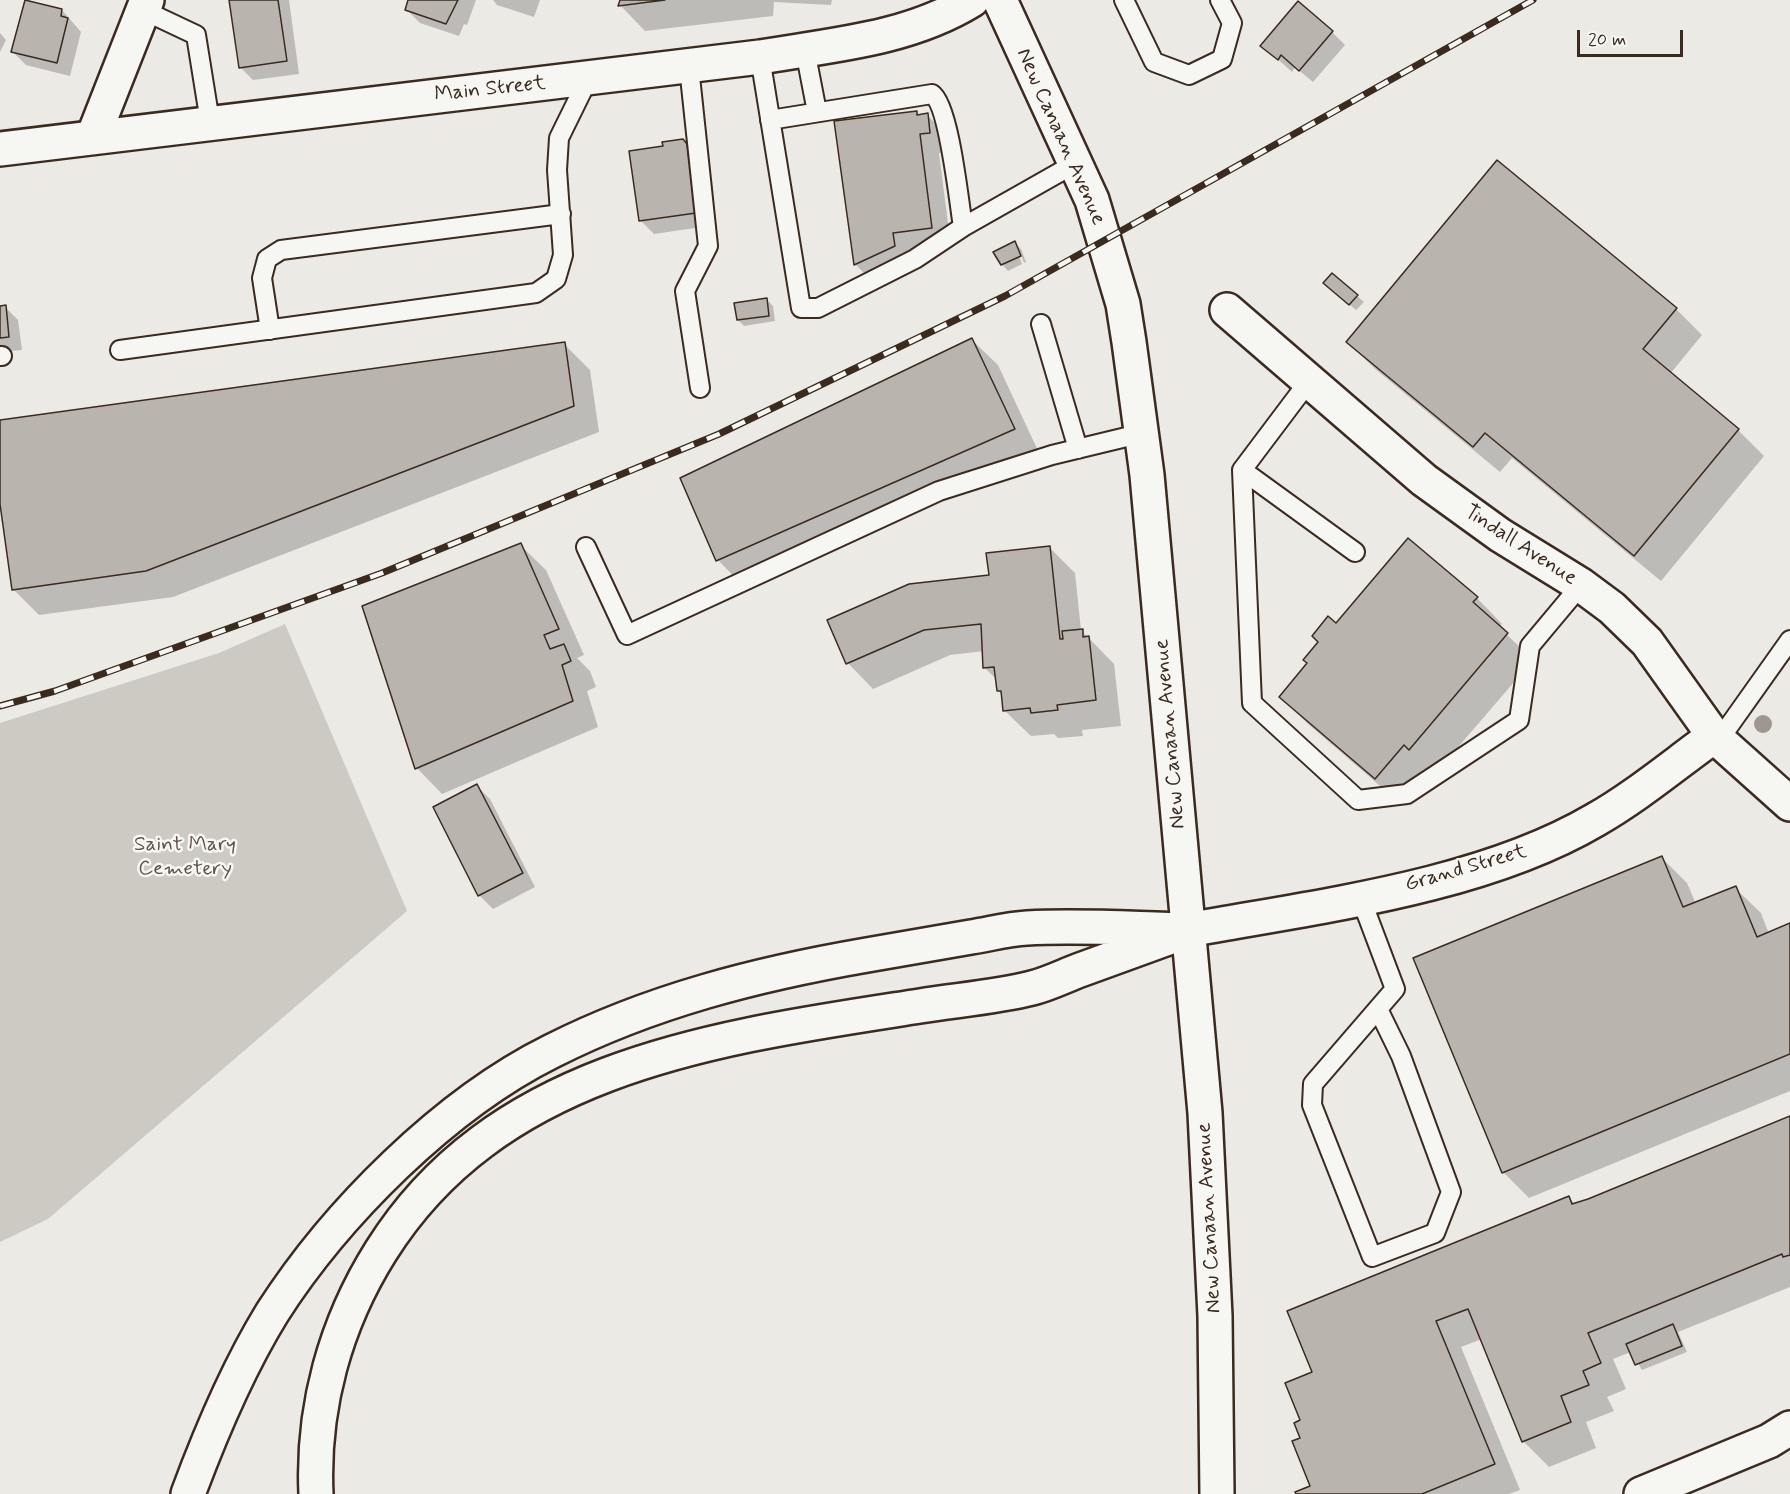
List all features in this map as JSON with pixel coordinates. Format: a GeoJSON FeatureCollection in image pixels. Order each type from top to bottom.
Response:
{"type":"FeatureCollection","features":[{"type":"Feature","properties":{"kind":"main road","name":"Main Street"},"geometry":{"type":"LineString","coordinates":[[0,149],[760,57],[886,36],[934,20],[972,0]]}},
{"type":"Feature","properties":{"kind":"main road","name":"New Canaan Avenue"},"geometry":{"type":"LineString","coordinates":[[1000,0],[1076,163],[1098,220],[1123,304],[1143,433],[1189,930],[1212,1219],[1217,1494]]}},
{"type":"Feature","properties":{"kind":"main road"},"geometry":{"type":"LineString","coordinates":[[93,137],[145,5]]}},
{"type":"Feature","properties":{"kind":"main road","name":"Tindall Avenue"},"geometry":{"type":"LineString","coordinates":[[1227,310],[1425,480],[1500,535],[1581,585],[1612,608],[1647,642],[1716,738],[1790,804]]}},
{"type":"Feature","properties":{"kind":"main road","name":"Grand Street"},"geometry":{"type":"LineString","coordinates":[[1189,930],[1361,899],[1467,872],[1541,847],[1596,820],[1716,738]]}},
{"type":"Feature","properties":{"kind":"main road"},"geometry":{"type":"LineString","coordinates":[[188,1494],[247,1358],[273,1312],[335,1230],[411,1150],[455,1114],[549,1052],[632,1016],[683,998],[730,983],[823,962],[1025,928],[1189,930]]}},
{"type":"Feature","properties":{"kind":"main road"},"geometry":{"type":"LineString","coordinates":[[316,1494],[318,1426],[325,1380],[340,1332],[362,1280],[388,1240],[421,1197],[463,1157],[503,1127],[584,1082],[674,1051],[791,1026],[1034,988],[1189,930]]}},
{"type":"Feature","properties":{"kind":"main road"},"geometry":{"type":"LineString","coordinates":[[1641,1494],[1769,1441],[1790,1428]]}},
{"type":"Feature","properties":{"kind":"lane"},"geometry":{"type":"LineString","coordinates":[[1124,0],[1154,62],[1189,75],[1222,59],[1232,23],[1220,0]]}},
{"type":"Feature","properties":{"kind":"lane"},"geometry":{"type":"LineString","coordinates":[[145,5],[195,35],[210,122]]}},
{"type":"Feature","properties":{"kind":"lane"},"geometry":{"type":"LineString","coordinates":[[805,50],[817,112]]}},
{"type":"Feature","properties":{"kind":"lane"},"geometry":{"type":"LineString","coordinates":[[760,57],[801,308],[818,308],[915,259],[963,227],[1076,163]]}},
{"type":"Feature","properties":{"kind":"lane"},"geometry":{"type":"LineString","coordinates":[[689,67],[708,246],[685,291],[700,388]]}},
{"type":"Feature","properties":{"kind":"lane"},"geometry":{"type":"LineString","coordinates":[[120,350],[536,293],[556,279],[563,255],[557,170],[559,138],[588,79]]}},
{"type":"Feature","properties":{"kind":"lane"},"geometry":{"type":"LineString","coordinates":[[770,120],[932,94],[939,98],[945,118],[963,227]]}},
{"type":"Feature","properties":{"kind":"lane"},"geometry":{"type":"LineString","coordinates":[[270,330],[262,278],[267,259],[281,250],[561,214]]}},
{"type":"Feature","properties":{"kind":"lane"},"geometry":{"type":"LineString","coordinates":[[1041,324],[1078,448]]}},
{"type":"Feature","properties":{"kind":"lane"},"geometry":{"type":"LineString","coordinates":[[1310,381],[1242,470],[1252,703],[1359,800],[1407,794],[1519,720],[1530,646],[1581,585]]}},
{"type":"Feature","properties":{"kind":"lane"},"geometry":{"type":"LineString","coordinates":[[586,547],[627,634],[939,491],[1078,448],[1143,433]]}},
{"type":"Feature","properties":{"kind":"lane"},"geometry":{"type":"LineString","coordinates":[[1242,470],[1355,552]]}},
{"type":"Feature","properties":{"kind":"lane"},"geometry":{"type":"LineString","coordinates":[[1716,738],[1790,640]]}},
{"type":"Feature","properties":{"kind":"lane"},"geometry":{"type":"LineString","coordinates":[[1361,899],[1395,989],[1313,1084],[1312,1105],[1372,1257],[1435,1233],[1451,1192],[1401,1056],[1378,1009]]}},
{"type":"Feature","properties":{"kind":"green space","name":"Saint Mary Cemetery"},"geometry":{"type":"Polygon","coordinates":[[[285,624],[407,911],[48,1219],[0,1242],[0,723],[219,653],[285,624]]]}},
{"type":"Feature","properties":{"kind":"building"},"geometry":{"type":"Polygon","coordinates":[[[25,0],[62,9],[61,16],[68,18],[57,63],[11,52],[25,0]]]}},
{"type":"Feature","properties":{"kind":"building"},"geometry":{"type":"Polygon","coordinates":[[[229,0],[278,0],[287,61],[239,68],[229,0]]]}},
{"type":"Feature","properties":{"kind":"building"},"geometry":{"type":"Polygon","coordinates":[[[408,0],[458,0],[446,24],[405,10],[408,0]]]}},
{"type":"Feature","properties":{"kind":"building"},"geometry":{"type":"Polygon","coordinates":[[[620,0],[665,0],[618,6],[620,0]]]}},
{"type":"Feature","properties":{"kind":"building"},"geometry":{"type":"Polygon","coordinates":[[[1298,1],[1333,31],[1299,71],[1281,55],[1278,60],[1260,46],[1298,1]]]}},
{"type":"Feature","properties":{"kind":"building"},"geometry":{"type":"Polygon","coordinates":[[[917,111],[917,115],[928,113],[930,133],[920,134],[932,228],[893,233],[895,246],[854,265],[834,121],[917,111]]]}},
{"type":"Feature","properties":{"kind":"building"},"geometry":{"type":"Polygon","coordinates":[[[683,139],[687,144],[696,213],[639,221],[629,151],[663,146],[662,142],[683,139]]]}},
{"type":"Feature","properties":{"kind":"building"},"geometry":{"type":"Polygon","coordinates":[[[1497,160],[1677,308],[1643,349],[1739,429],[1634,556],[1485,433],[1473,447],[1346,342],[1497,160]]]}},
{"type":"Feature","properties":{"kind":"building"},"geometry":{"type":"Polygon","coordinates":[[[1015,241],[1021,256],[1001,265],[993,252],[1015,241]]]}},
{"type":"Feature","properties":{"kind":"building"},"geometry":{"type":"Polygon","coordinates":[[[1332,273],[1358,295],[1349,305],[1323,283],[1332,273]]]}},
{"type":"Feature","properties":{"kind":"building"},"geometry":{"type":"Polygon","coordinates":[[[767,298],[769,316],[737,320],[734,303],[767,298]]]}},
{"type":"Feature","properties":{"kind":"building"},"geometry":{"type":"Polygon","coordinates":[[[6,305],[9,337],[0,338],[0,306],[6,305]]]}},
{"type":"Feature","properties":{"kind":"building"},"geometry":{"type":"Polygon","coordinates":[[[972,338],[1015,429],[716,561],[680,478],[972,338]]]}},
{"type":"Feature","properties":{"kind":"building"},"geometry":{"type":"Polygon","coordinates":[[[565,342],[574,406],[146,571],[12,590],[0,504],[0,420],[565,342]]]}},
{"type":"Feature","properties":{"kind":"building"},"geometry":{"type":"Polygon","coordinates":[[[1408,538],[1478,597],[1473,602],[1508,633],[1409,750],[1404,745],[1375,779],[1279,697],[1307,663],[1303,660],[1318,642],[1312,636],[1328,616],[1336,623],[1408,538]]]}},
{"type":"Feature","properties":{"kind":"building"},"geometry":{"type":"Polygon","coordinates":[[[521,543],[559,629],[544,635],[550,649],[564,644],[571,661],[562,665],[573,701],[415,769],[362,606],[521,543]]]}},
{"type":"Feature","properties":{"kind":"building"},"geometry":{"type":"Polygon","coordinates":[[[1050,546],[1060,639],[1063,639],[1062,631],[1083,629],[1083,637],[1089,636],[1096,700],[1057,705],[1058,710],[1031,713],[1030,708],[1003,711],[1001,691],[997,691],[994,667],[983,668],[981,624],[924,630],[846,664],[827,620],[909,584],[989,575],[986,553],[1050,546]]]}},
{"type":"Feature","properties":{"kind":"building"},"geometry":{"type":"Polygon","coordinates":[[[477,784],[523,873],[478,896],[433,807],[477,784]]]}},
{"type":"Feature","properties":{"kind":"building"},"geometry":{"type":"Polygon","coordinates":[[[1662,856],[1683,907],[1736,886],[1757,937],[1790,923],[1790,1054],[1502,1173],[1413,958],[1662,856]]]}},
{"type":"Feature","properties":{"kind":"building"},"geometry":{"type":"Polygon","coordinates":[[[1790,1116],[1790,1255],[1783,1257],[1782,1254],[1588,1333],[1601,1363],[1583,1371],[1589,1385],[1561,1396],[1571,1422],[1522,1442],[1468,1309],[1436,1321],[1495,1464],[1422,1494],[1296,1494],[1295,1492],[1310,1486],[1292,1441],[1300,1438],[1294,1423],[1300,1420],[1285,1383],[1312,1372],[1287,1311],[1569,1196],[1572,1204],[1588,1199],[1790,1116]]]}},
{"type":"Feature","properties":{"kind":"building"},"geometry":{"type":"Polygon","coordinates":[[[1673,1324],[1682,1346],[1635,1365],[1626,1344],[1673,1324]]]}},
{"type":"Feature","properties":{"kind":"railway"},"geometry":{"type":"LineString","coordinates":[[0,706],[55,691],[382,573],[719,434],[1005,296],[1533,0]]}}]}
